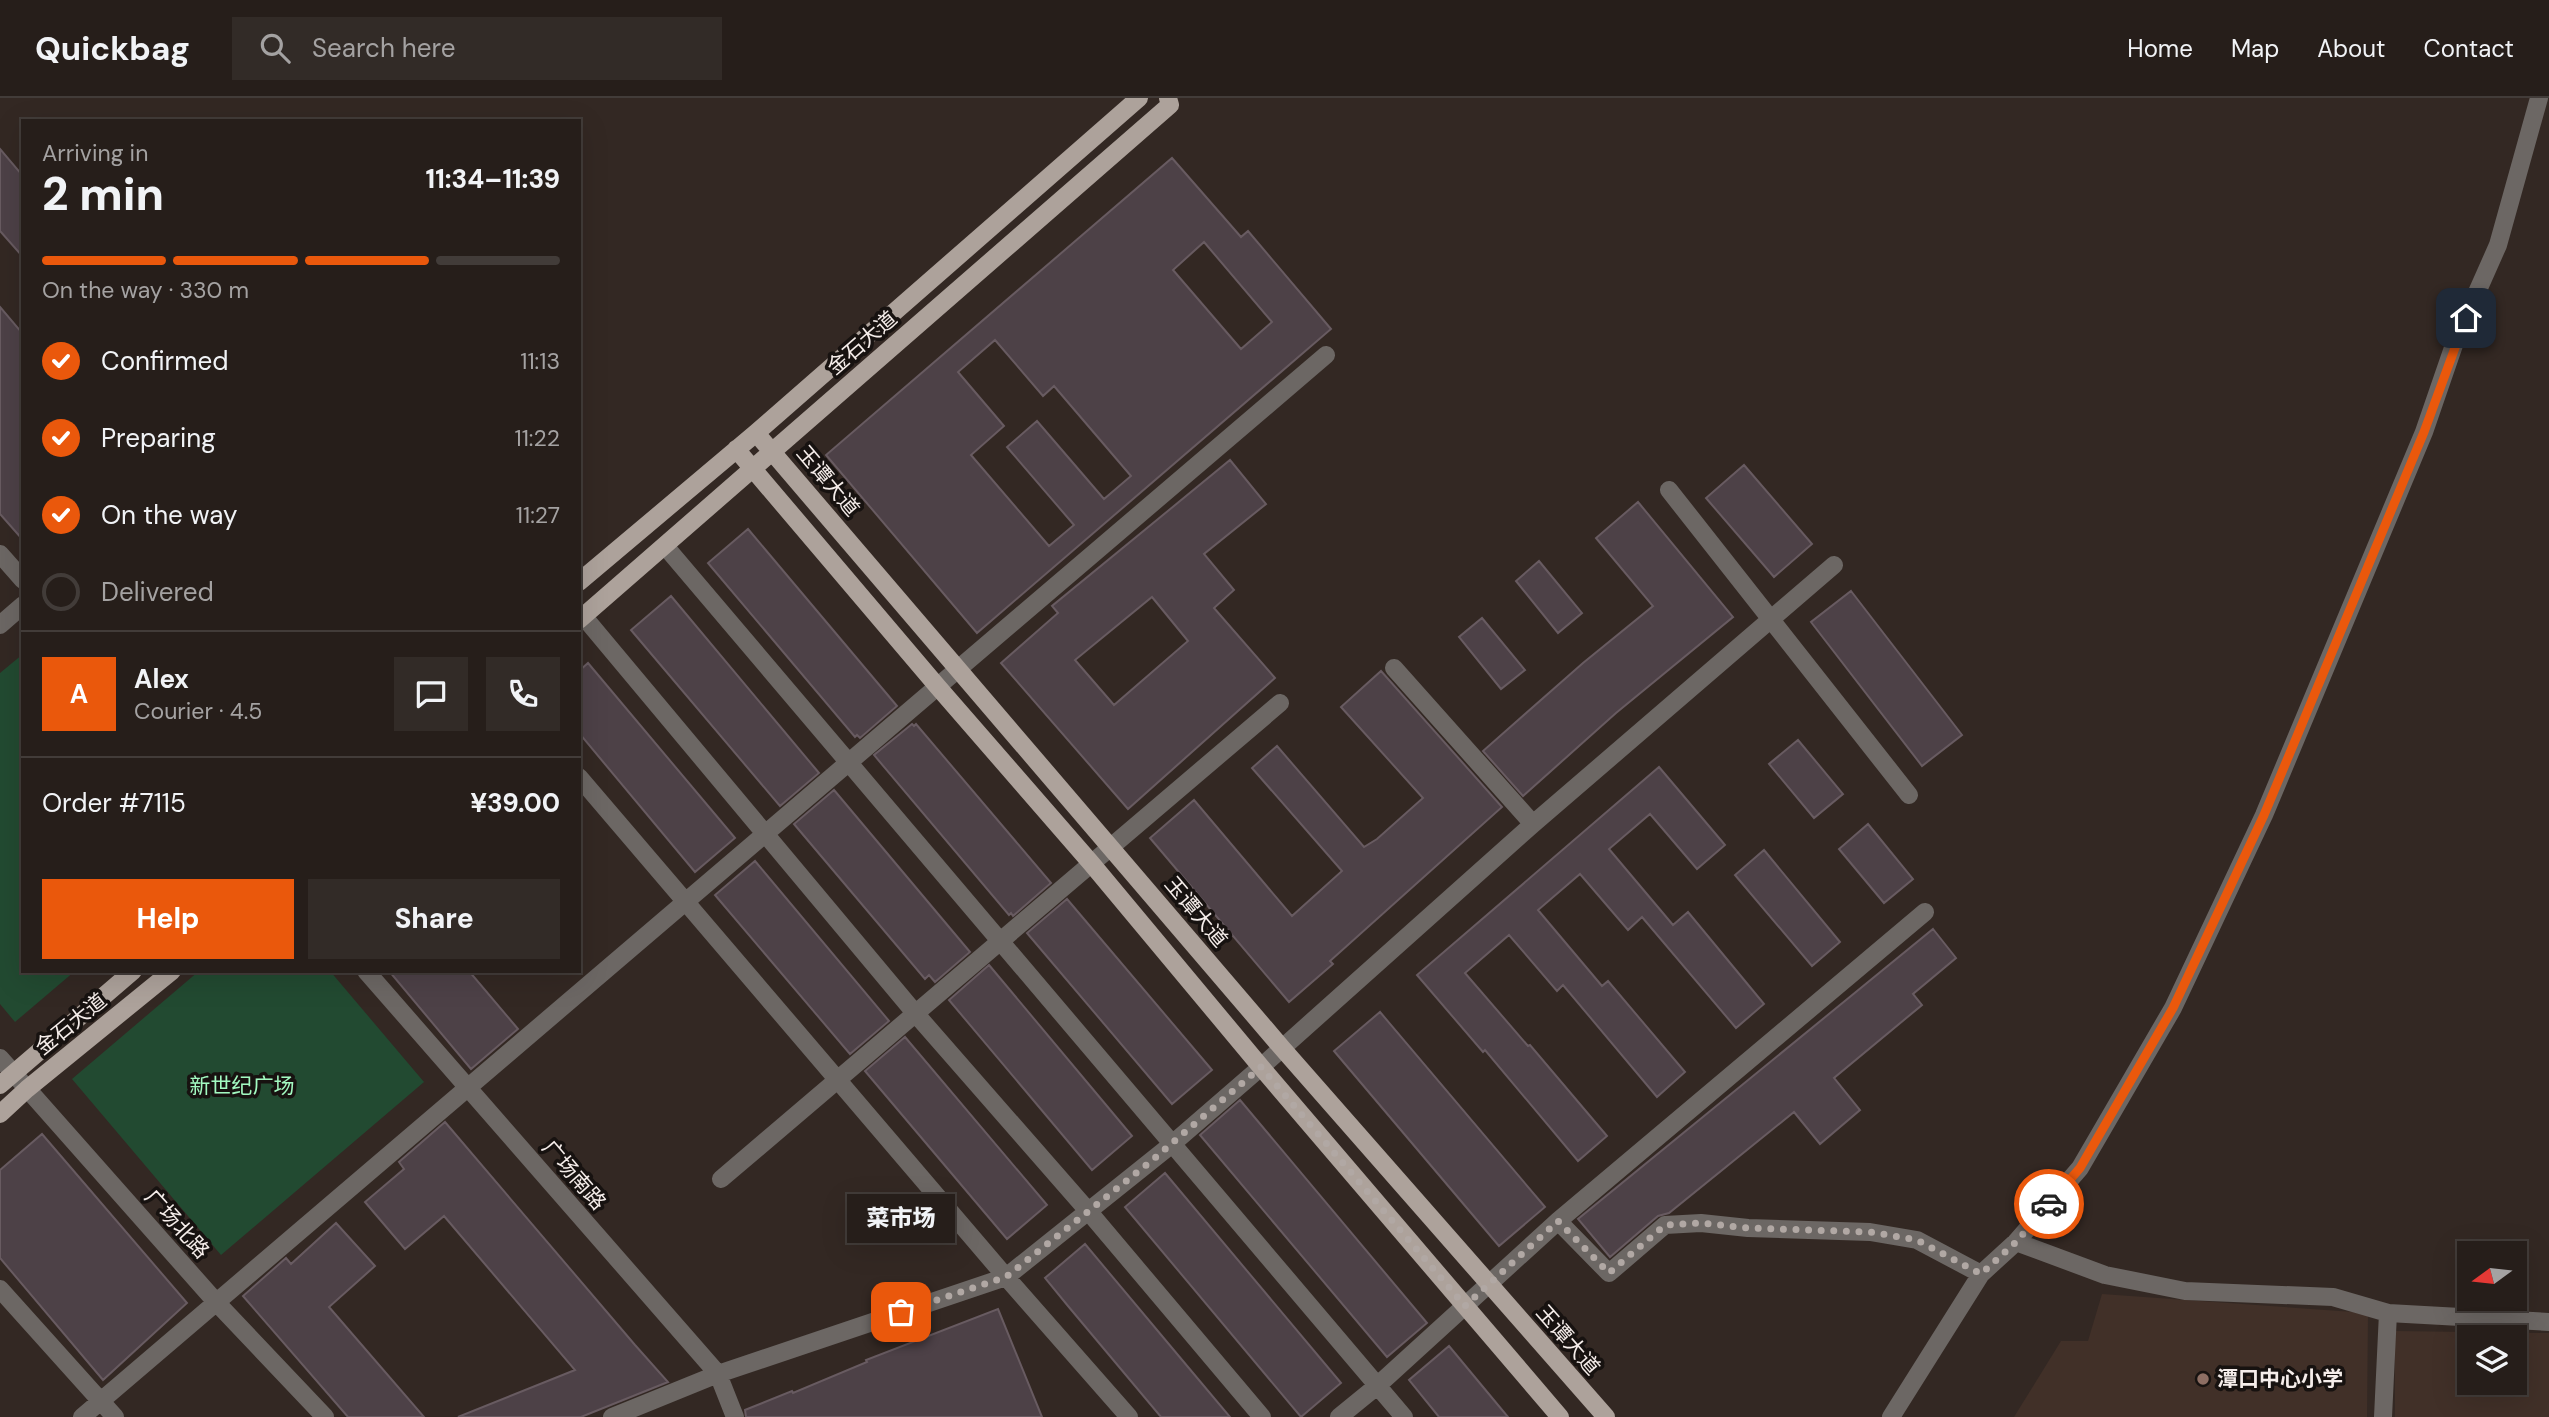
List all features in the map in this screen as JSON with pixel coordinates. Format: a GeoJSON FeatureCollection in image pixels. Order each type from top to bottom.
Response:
{"type":"FeatureCollection","features":[{"type":"Feature","properties":{"kind":"main road","name":"金石大道"},"geometry":{"type":"LineString","coordinates":[[581,580],[756,433],[1139,98]]}},
{"type":"Feature","properties":{"kind":"main road","name":"金石大道"},"geometry":{"type":"LineString","coordinates":[[582,619],[1170,104],[1168,98]]}},
{"type":"Feature","properties":{"kind":"main road","name":"玉谭大道"},"geometry":{"type":"LineString","coordinates":[[756,433],[1282,1048],[1606,1417]]}},
{"type":"Feature","properties":{"kind":"main road"},"geometry":{"type":"LineString","coordinates":[[736,449],[1560,1417]]}},
{"type":"Feature","properties":{"kind":"main road","name":"金石大道"},"geometry":{"type":"LineString","coordinates":[[7,1079],[131,973]]}},
{"type":"Feature","properties":{"kind":"main road","name":"金石大道"},"geometry":{"type":"LineString","coordinates":[[0,1114],[170,973]]}},
{"type":"Feature","properties":{"kind":"street"},"geometry":{"type":"LineString","coordinates":[[1891,1417],[1981,1274],[2016,1242],[2080,1168],[2173,1008],[2264,815],[2424,432],[2455,342],[2498,245],[2539,98]]}},
{"type":"Feature","properties":{"kind":"street"},"geometry":{"type":"LineString","coordinates":[[82,1417],[1326,355]]}},
{"type":"Feature","properties":{"kind":"street"},"geometry":{"type":"LineString","coordinates":[[1669,490],[1909,794]]}},
{"type":"Feature","properties":{"kind":"street"},"geometry":{"type":"LineString","coordinates":[[664,546],[1404,1417]]}},
{"type":"Feature","properties":{"kind":"street"},"geometry":{"type":"LineString","coordinates":[[0,554],[21,578]]}},
{"type":"Feature","properties":{"kind":"street"},"geometry":{"type":"LineString","coordinates":[[612,1417],[718,1374],[1006,1277],[1171,1145],[1533,824],[1834,565]]}},
{"type":"Feature","properties":{"kind":"street"},"geometry":{"type":"LineString","coordinates":[[0,625],[21,607]]}},
{"type":"Feature","properties":{"kind":"street"},"geometry":{"type":"LineString","coordinates":[[582,619],[1262,1417]]}},
{"type":"Feature","properties":{"kind":"street"},"geometry":{"type":"LineString","coordinates":[[1394,668],[1533,824]]}},
{"type":"Feature","properties":{"kind":"street"},"geometry":{"type":"LineString","coordinates":[[721,1179],[1280,703]]}},
{"type":"Feature","properties":{"kind":"street"},"geometry":{"type":"LineString","coordinates":[[581,779],[1129,1417]]}},
{"type":"Feature","properties":{"kind":"street"},"geometry":{"type":"LineString","coordinates":[[1339,1417],[1377,1386],[1558,1221],[1924,912]]}},
{"type":"Feature","properties":{"kind":"street","name":"广场南路"},"geometry":{"type":"LineString","coordinates":[[368,973],[718,1374],[735,1417]]}},
{"type":"Feature","properties":{"kind":"street","name":"广场北路"},"geometry":{"type":"LineString","coordinates":[[0,1058],[7,1079],[27,1089],[216,1302],[325,1417]]}},
{"type":"Feature","properties":{"kind":"street"},"geometry":{"type":"LineString","coordinates":[[1558,1221],[1609,1273],[1665,1225],[1701,1223],[1748,1228],[1870,1232],[1917,1240],[1981,1274]]}},
{"type":"Feature","properties":{"kind":"street"},"geometry":{"type":"LineString","coordinates":[[2016,1242],[2105,1275],[2185,1291],[2333,1297],[2388,1313],[2549,1322]]}},
{"type":"Feature","properties":{"kind":"street"},"geometry":{"type":"LineString","coordinates":[[0,1289],[116,1417]]}},
{"type":"Feature","properties":{"kind":"street"},"geometry":{"type":"LineString","coordinates":[[2383,1417],[2388,1313]]}},
{"type":"Feature","properties":{"kind":"shaded area","name":"潭口中心小学"},"geometry":{"type":"Polygon","coordinates":[[[2102,1294],[2368,1313],[2367,1417],[2014,1417],[2061,1341],[2088,1341],[2102,1294]]]}},
{"type":"Feature","properties":{"kind":"shaded area"},"geometry":{"type":"Polygon","coordinates":[[[2395,1331],[2457,1332],[2457,1395],[2527,1395],[2527,1333],[2549,1333],[2549,1417],[2395,1417],[2395,1331]]]}},
{"type":"Feature","properties":{"kind":"green space"},"geometry":{"type":"Polygon","coordinates":[[[21,656],[21,973],[73,973],[15,1022],[0,1004],[0,673],[21,656]]]}},
{"type":"Feature","properties":{"kind":"green space","name":"新世纪广场"},"geometry":{"type":"Polygon","coordinates":[[[197,973],[332,973],[424,1082],[221,1255],[72,1079],[197,973]]]}},
{"type":"Feature","properties":{"kind":"building"},"geometry":{"type":"Polygon","coordinates":[[[0,149],[21,174],[21,255],[0,231],[0,149]]]}},
{"type":"Feature","properties":{"kind":"building"},"geometry":{"type":"Polygon","coordinates":[[[1172,158],[1241,237],[1248,231],[1331,329],[977,633],[826,455],[1172,158]],[[1204,242],[1173,270],[1241,349],[1272,322],[1204,242]],[[995,340],[958,372],[1004,426],[971,455],[1049,546],[1074,525],[1007,447],[1037,421],[1104,499],[1131,476],[1054,386],[1043,396],[995,340]]]}},
{"type":"Feature","properties":{"kind":"building"},"geometry":{"type":"Polygon","coordinates":[[[0,307],[21,332],[21,538],[0,514],[0,307]]]}},
{"type":"Feature","properties":{"kind":"building"},"geometry":{"type":"Polygon","coordinates":[[[1230,460],[1266,504],[1204,554],[1234,590],[1214,608],[1275,678],[1128,809],[1001,663],[1058,613],[1052,606],[1230,460]],[[1152,597],[1075,660],[1114,705],[1188,641],[1152,597]]]}},
{"type":"Feature","properties":{"kind":"building"},"geometry":{"type":"Polygon","coordinates":[[[1744,465],[1812,544],[1774,577],[1706,498],[1744,465]]]}},
{"type":"Feature","properties":{"kind":"building"},"geometry":{"type":"Polygon","coordinates":[[[1638,502],[1733,617],[1616,713],[1523,796],[1483,751],[1653,606],[1596,538],[1638,502]]]}},
{"type":"Feature","properties":{"kind":"building"},"geometry":{"type":"Polygon","coordinates":[[[748,529],[897,706],[860,738],[857,735],[855,737],[708,563],[748,529]]]}},
{"type":"Feature","properties":{"kind":"building"},"geometry":{"type":"Polygon","coordinates":[[[1539,561],[1582,613],[1558,633],[1516,581],[1539,561]]]}},
{"type":"Feature","properties":{"kind":"building"},"geometry":{"type":"Polygon","coordinates":[[[1851,591],[1962,735],[1922,766],[1811,622],[1851,591]]]}},
{"type":"Feature","properties":{"kind":"building"},"geometry":{"type":"Polygon","coordinates":[[[671,596],[819,773],[780,806],[631,630],[671,596]]]}},
{"type":"Feature","properties":{"kind":"building"},"geometry":{"type":"Polygon","coordinates":[[[1482,618],[1525,670],[1501,689],[1459,637],[1482,618]]]}},
{"type":"Feature","properties":{"kind":"building"},"geometry":{"type":"Polygon","coordinates":[[[588,663],[735,838],[695,872],[581,735],[581,669],[588,663]]]}},
{"type":"Feature","properties":{"kind":"building"},"geometry":{"type":"Polygon","coordinates":[[[1381,671],[1502,807],[1330,961],[1333,964],[1289,1002],[1150,838],[1194,800],[1292,916],[1342,871],[1252,768],[1277,746],[1364,847],[1377,839],[1423,798],[1341,707],[1381,671]]]}},
{"type":"Feature","properties":{"kind":"building"},"geometry":{"type":"Polygon","coordinates":[[[912,724],[916,724],[1051,883],[1013,916],[1011,913],[1009,915],[874,755],[912,724]]]}},
{"type":"Feature","properties":{"kind":"building"},"geometry":{"type":"Polygon","coordinates":[[[1798,740],[1843,794],[1814,818],[1769,764],[1798,740]]]}},
{"type":"Feature","properties":{"kind":"building"},"geometry":{"type":"Polygon","coordinates":[[[1659,767],[1725,845],[1697,869],[1650,814],[1609,849],[1673,925],[1688,912],[1764,1004],[1736,1028],[1642,917],[1628,930],[1580,874],[1538,910],[1602,986],[1608,981],[1685,1072],[1657,1097],[1563,985],[1557,991],[1509,935],[1465,973],[1607,1136],[1578,1161],[1485,1050],[1483,1052],[1417,975],[1659,767]]]}},
{"type":"Feature","properties":{"kind":"building"},"geometry":{"type":"Polygon","coordinates":[[[834,790],[970,952],[935,982],[929,975],[925,979],[794,824],[834,790]]]}},
{"type":"Feature","properties":{"kind":"building"},"geometry":{"type":"Polygon","coordinates":[[[1868,824],[1913,879],[1884,903],[1839,849],[1868,824]]]}},
{"type":"Feature","properties":{"kind":"building"},"geometry":{"type":"Polygon","coordinates":[[[1764,850],[1840,942],[1812,966],[1735,875],[1764,850]]]}},
{"type":"Feature","properties":{"kind":"building"},"geometry":{"type":"Polygon","coordinates":[[[755,861],[889,1021],[850,1054],[715,895],[755,861]]]}},
{"type":"Feature","properties":{"kind":"building"},"geometry":{"type":"Polygon","coordinates":[[[1067,899],[1212,1070],[1172,1104],[1027,933],[1067,899]]]}},
{"type":"Feature","properties":{"kind":"building"},"geometry":{"type":"Polygon","coordinates":[[[1933,929],[1956,958],[1913,994],[1922,1005],[1834,1078],[1860,1110],[1820,1144],[1794,1112],[1669,1213],[1658,1216],[1610,1257],[1578,1219],[1933,929]]]}},
{"type":"Feature","properties":{"kind":"building"},"geometry":{"type":"Polygon","coordinates":[[[989,965],[1132,1136],[1092,1170],[949,1000],[989,965]]]}},
{"type":"Feature","properties":{"kind":"building"},"geometry":{"type":"Polygon","coordinates":[[[391,973],[471,973],[518,1029],[471,1069],[391,973]]]}},
{"type":"Feature","properties":{"kind":"building"},"geometry":{"type":"Polygon","coordinates":[[[1380,1012],[1545,1207],[1499,1246],[1334,1051],[1380,1012]]]}},
{"type":"Feature","properties":{"kind":"building"},"geometry":{"type":"Polygon","coordinates":[[[905,1037],[1047,1205],[1007,1239],[865,1071],[905,1037]]]}},
{"type":"Feature","properties":{"kind":"building"},"geometry":{"type":"Polygon","coordinates":[[[1240,1100],[1427,1323],[1387,1357],[1200,1135],[1240,1100]]]}},
{"type":"Feature","properties":{"kind":"building"},"geometry":{"type":"Polygon","coordinates":[[[445,1122],[668,1382],[581,1417],[458,1417],[575,1370],[444,1216],[405,1249],[365,1202],[404,1169],[399,1162],[445,1122]]]}},
{"type":"Feature","properties":{"kind":"building"},"geometry":{"type":"Polygon","coordinates":[[[42,1134],[187,1303],[103,1380],[0,1258],[0,1170],[42,1134]]]}},
{"type":"Feature","properties":{"kind":"building"},"geometry":{"type":"Polygon","coordinates":[[[1165,1173],[1341,1383],[1301,1417],[1125,1207],[1165,1173]]]}},
{"type":"Feature","properties":{"kind":"building"},"geometry":{"type":"Polygon","coordinates":[[[336,1223],[375,1266],[329,1307],[424,1417],[348,1417],[243,1296],[286,1258],[291,1264],[336,1223]]]}},
{"type":"Feature","properties":{"kind":"building"},"geometry":{"type":"Polygon","coordinates":[[[1085,1244],[1230,1417],[1161,1417],[1045,1278],[1085,1244]]]}},
{"type":"Feature","properties":{"kind":"building"},"geometry":{"type":"Polygon","coordinates":[[[998,1309],[1042,1417],[746,1417],[745,1410],[998,1309]]]}},
{"type":"Feature","properties":{"kind":"building"},"geometry":{"type":"Polygon","coordinates":[[[1449,1346],[1508,1417],[1439,1417],[1409,1380],[1449,1346]]]}},
{"type":"Feature","properties":{"kind":"way so far"},"geometry":{"type":"LineString","coordinates":[[901,1312],[1006,1277],[1150,1162],[1261,1067],[1465,1306],[1558,1221],[1609,1273],[1665,1225],[1701,1223],[1748,1228],[1870,1232],[1917,1240],[1981,1274],[2016,1242],[2049,1204]]}},
{"type":"Feature","properties":{"kind":"place","name":"菜市场"},"geometry":{"type":"Point","coordinates":[901,1312]}},
{"type":"Feature","properties":{"kind":"place","name":"潭口中心小学"},"geometry":{"type":"Point","coordinates":[2203,1379]}},
{"type":"Feature","properties":{"kind":"route"},"geometry":{"type":"LineString","coordinates":[[2049,1204],[2080,1168],[2173,1008],[2264,815],[2424,432],[2466,318]]}}]}
